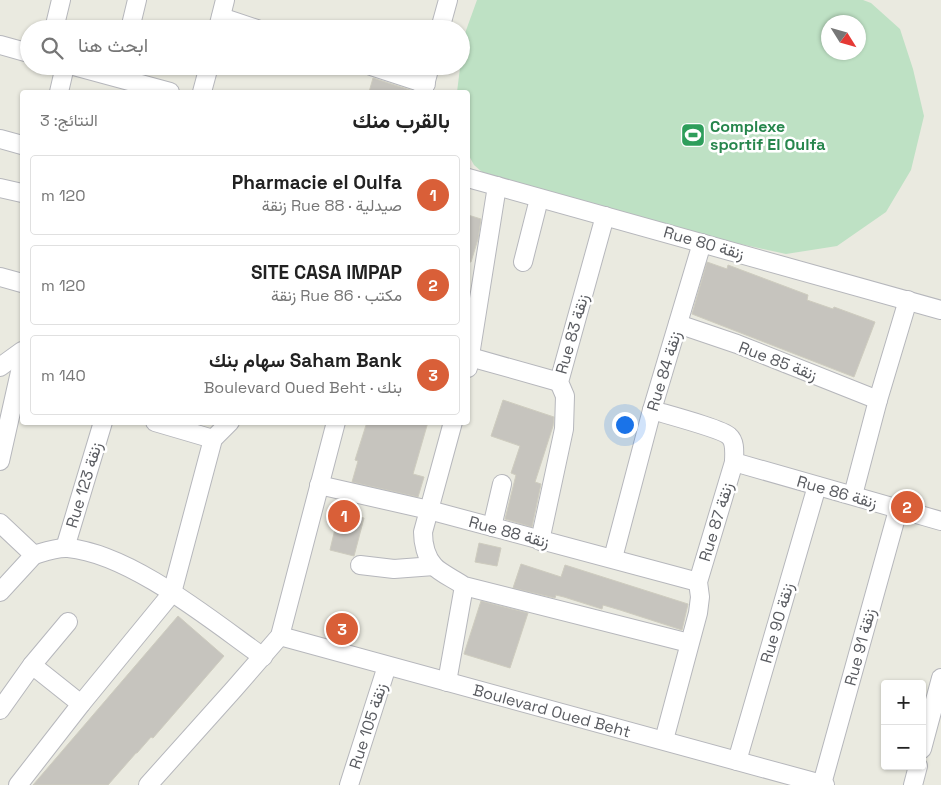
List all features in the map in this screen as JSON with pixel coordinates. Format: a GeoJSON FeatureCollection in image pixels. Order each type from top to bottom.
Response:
{"type":"FeatureCollection","features":[{"type":"Feature","properties":{"kind":"street"},"geometry":{"type":"LineString","coordinates":[[56,20],[61,0]]}},
{"type":"Feature","properties":{"kind":"street"},"geometry":{"type":"LineString","coordinates":[[132,20],[138,0]]}},
{"type":"Feature","properties":{"kind":"street"},"geometry":{"type":"LineString","coordinates":[[442,20],[448,0]]}},
{"type":"Feature","properties":{"kind":"street"},"geometry":{"type":"LineString","coordinates":[[222,15],[234,20]]}},
{"type":"Feature","properties":{"kind":"street"},"geometry":{"type":"LineString","coordinates":[[0,45],[20,51]]}},
{"type":"Feature","properties":{"kind":"street"},"geometry":{"type":"LineString","coordinates":[[59,90],[63,75]]}},
{"type":"Feature","properties":{"kind":"street"},"geometry":{"type":"LineString","coordinates":[[126,75],[165,90]]}},
{"type":"Feature","properties":{"kind":"street"},"geometry":{"type":"LineString","coordinates":[[203,90],[207,75]]}},
{"type":"Feature","properties":{"kind":"street"},"geometry":{"type":"LineString","coordinates":[[393,75],[424,88],[428,75]]}},
{"type":"Feature","properties":{"kind":"street"},"geometry":{"type":"LineString","coordinates":[[0,139],[20,144]]}},
{"type":"Feature","properties":{"kind":"street","name":"Rue 80 زنقة"},"geometry":{"type":"LineString","coordinates":[[470,179],[941,310]]}},
{"type":"Feature","properties":{"kind":"street"},"geometry":{"type":"LineString","coordinates":[[470,357],[497,186]]}},
{"type":"Feature","properties":{"kind":"street"},"geometry":{"type":"LineString","coordinates":[[0,188],[20,193]]}},
{"type":"Feature","properties":{"kind":"street"},"geometry":{"type":"LineString","coordinates":[[523,262],[539,199]]}},
{"type":"Feature","properties":{"kind":"street","name":"Rue 83 زنقة"},"geometry":{"type":"LineString","coordinates":[[540,541],[564,429],[565,396],[559,382],[605,216]]}},
{"type":"Feature","properties":{"kind":"street","name":"Rue 84 زنقة"},"geometry":{"type":"LineString","coordinates":[[613,558],[652,410],[702,243]]}},
{"type":"Feature","properties":{"kind":"street"},"geometry":{"type":"LineString","coordinates":[[0,276],[20,281]]}},
{"type":"Feature","properties":{"kind":"street"},"geometry":{"type":"LineString","coordinates":[[853,495],[878,400],[908,300]]}},
{"type":"Feature","properties":{"kind":"street","name":"Rue 85 زنقة"},"geometry":{"type":"LineString","coordinates":[[678,324],[737,344],[878,400]]}},
{"type":"Feature","properties":{"kind":"street"},"geometry":{"type":"LineString","coordinates":[[0,366],[20,352]]}},
{"type":"Feature","properties":{"kind":"street"},"geometry":{"type":"LineString","coordinates":[[470,363],[559,382]]}},
{"type":"Feature","properties":{"kind":"street"},"geometry":{"type":"LineString","coordinates":[[0,461],[20,373]]}},
{"type":"Feature","properties":{"kind":"street"},"geometry":{"type":"LineString","coordinates":[[652,410],[718,430],[729,436],[734,446],[734,462]]}},
{"type":"Feature","properties":{"kind":"street","name":"Rue 123 زنقة"},"geometry":{"type":"LineString","coordinates":[[65,548],[102,425]]}},
{"type":"Feature","properties":{"kind":"street"},"geometry":{"type":"LineString","coordinates":[[165,425],[213,439]]}},
{"type":"Feature","properties":{"kind":"street"},"geometry":{"type":"LineString","coordinates":[[18,785],[81,704],[172,593],[213,439],[227,425]]}},
{"type":"Feature","properties":{"kind":"street"},"geometry":{"type":"LineString","coordinates":[[148,785],[280,636],[335,425]]}},
{"type":"Feature","properties":{"kind":"street"},"geometry":{"type":"LineString","coordinates":[[452,425],[423,532],[423,540],[434,566],[464,586],[689,642]]}},
{"type":"Feature","properties":{"kind":"street","name":"Rue 86 زنقة"},"geometry":{"type":"LineString","coordinates":[[734,462],[941,521]]}},
{"type":"Feature","properties":{"kind":"street","name":"Rue 87 زنقة"},"geometry":{"type":"LineString","coordinates":[[664,740],[698,614],[700,597],[698,582],[734,462]]}},
{"type":"Feature","properties":{"kind":"street"},"geometry":{"type":"LineString","coordinates":[[492,527],[502,484]]}},
{"type":"Feature","properties":{"kind":"street","name":"Rue 88 زنقة"},"geometry":{"type":"LineString","coordinates":[[319,485],[429,510],[698,582]]}},
{"type":"Feature","properties":{"kind":"street","name":"Rue 90 زنقة"},"geometry":{"type":"LineString","coordinates":[[737,761],[817,486]]}},
{"type":"Feature","properties":{"kind":"street","name":"Rue 91 زنقة"},"geometry":{"type":"LineString","coordinates":[[823,785],[898,510]]}},
{"type":"Feature","properties":{"kind":"street"},"geometry":{"type":"LineString","coordinates":[[0,523],[34,554]]}},
{"type":"Feature","properties":{"kind":"street"},"geometry":{"type":"LineString","coordinates":[[0,592],[34,554],[65,548],[88,551],[133,569],[172,593],[263,657]]}},
{"type":"Feature","properties":{"kind":"street"},"geometry":{"type":"LineString","coordinates":[[360,564],[394,569],[434,566]]}},
{"type":"Feature","properties":{"kind":"street"},"geometry":{"type":"LineString","coordinates":[[447,682],[464,586]]}},
{"type":"Feature","properties":{"kind":"street"},"geometry":{"type":"LineString","coordinates":[[0,710],[32,665],[68,622]]}},
{"type":"Feature","properties":{"kind":"street","name":"Boulevard Oued Beht"},"geometry":{"type":"LineString","coordinates":[[280,636],[664,740],[737,761],[781,779],[823,785]]}},
{"type":"Feature","properties":{"kind":"street"},"geometry":{"type":"LineString","coordinates":[[32,665],[81,704]]}},
{"type":"Feature","properties":{"kind":"street","name":"Rue 105 زنقة"},"geometry":{"type":"LineString","coordinates":[[349,785],[386,666]]}},
{"type":"Feature","properties":{"kind":"street"},"geometry":{"type":"LineString","coordinates":[[926,733],[941,678]]}},
{"type":"Feature","properties":{"kind":"street"},"geometry":{"type":"LineString","coordinates":[[913,785],[917,770]]}},
{"type":"Feature","properties":{"kind":"green space","name":"Complexe sportif El Oulfa"},"geometry":{"type":"Polygon","coordinates":[[[477,0],[863,0],[871,3],[900,29],[913,69],[924,116],[911,170],[886,212],[837,246],[786,254],[578,208],[497,185],[474,165],[470,158],[470,90],[457,90],[459,75],[470,75],[470,20],[477,0]]]}},
{"type":"Feature","properties":{"kind":"building"},"geometry":{"type":"Polygon","coordinates":[[[373,78],[410,90],[370,90],[373,78]]]}},
{"type":"Feature","properties":{"kind":"building"},"geometry":{"type":"Polygon","coordinates":[[[470,216],[481,219],[478,239],[471,262],[470,216]]]}},
{"type":"Feature","properties":{"kind":"building"},"geometry":{"type":"Polygon","coordinates":[[[707,262],[727,269],[728,265],[808,295],[807,300],[833,309],[834,307],[875,322],[854,377],[692,314],[707,262]]]}},
{"type":"Feature","properties":{"kind":"building"},"geometry":{"type":"Polygon","coordinates":[[[503,400],[554,417],[553,426],[535,482],[541,484],[532,527],[505,519],[516,475],[511,473],[520,446],[491,436],[503,400]]]}},
{"type":"Feature","properties":{"kind":"building"},"geometry":{"type":"Polygon","coordinates":[[[366,425],[427,425],[413,474],[424,477],[418,497],[352,482],[358,461],[355,460],[366,425]]]}},
{"type":"Feature","properties":{"kind":"building"},"geometry":{"type":"Polygon","coordinates":[[[339,512],[364,518],[354,556],[330,550],[339,512]]]}},
{"type":"Feature","properties":{"kind":"building"},"geometry":{"type":"Polygon","coordinates":[[[479,543],[501,548],[497,566],[475,562],[479,543]]]}},
{"type":"Feature","properties":{"kind":"building"},"geometry":{"type":"Polygon","coordinates":[[[521,564],[561,577],[565,565],[688,604],[682,630],[603,605],[602,609],[556,595],[555,598],[513,588],[521,564]]]}},
{"type":"Feature","properties":{"kind":"building"},"geometry":{"type":"Polygon","coordinates":[[[481,601],[528,613],[510,668],[464,654],[481,601]]]}},
{"type":"Feature","properties":{"kind":"building"},"geometry":{"type":"Polygon","coordinates":[[[337,615],[356,620],[352,634],[333,630],[337,615]]]}},
{"type":"Feature","properties":{"kind":"building"},"geometry":{"type":"Polygon","coordinates":[[[178,616],[224,656],[153,738],[151,737],[108,785],[33,785],[178,616]]]}},
{"type":"Feature","properties":{"kind":"place","name":"Complexe sportif El Oulfa"},"geometry":{"type":"Point","coordinates":[693,135]}},
{"type":"Feature","properties":{"kind":"place","name":"SITE CASA IMPAP"},"geometry":{"type":"Point","coordinates":[907,507]}},
{"type":"Feature","properties":{"kind":"place","name":"Pharmacie el Oulfa"},"geometry":{"type":"Point","coordinates":[344,516]}},
{"type":"Feature","properties":{"kind":"place","name":"Saham Bank سهام بنك"},"geometry":{"type":"Point","coordinates":[342,629]}}]}
